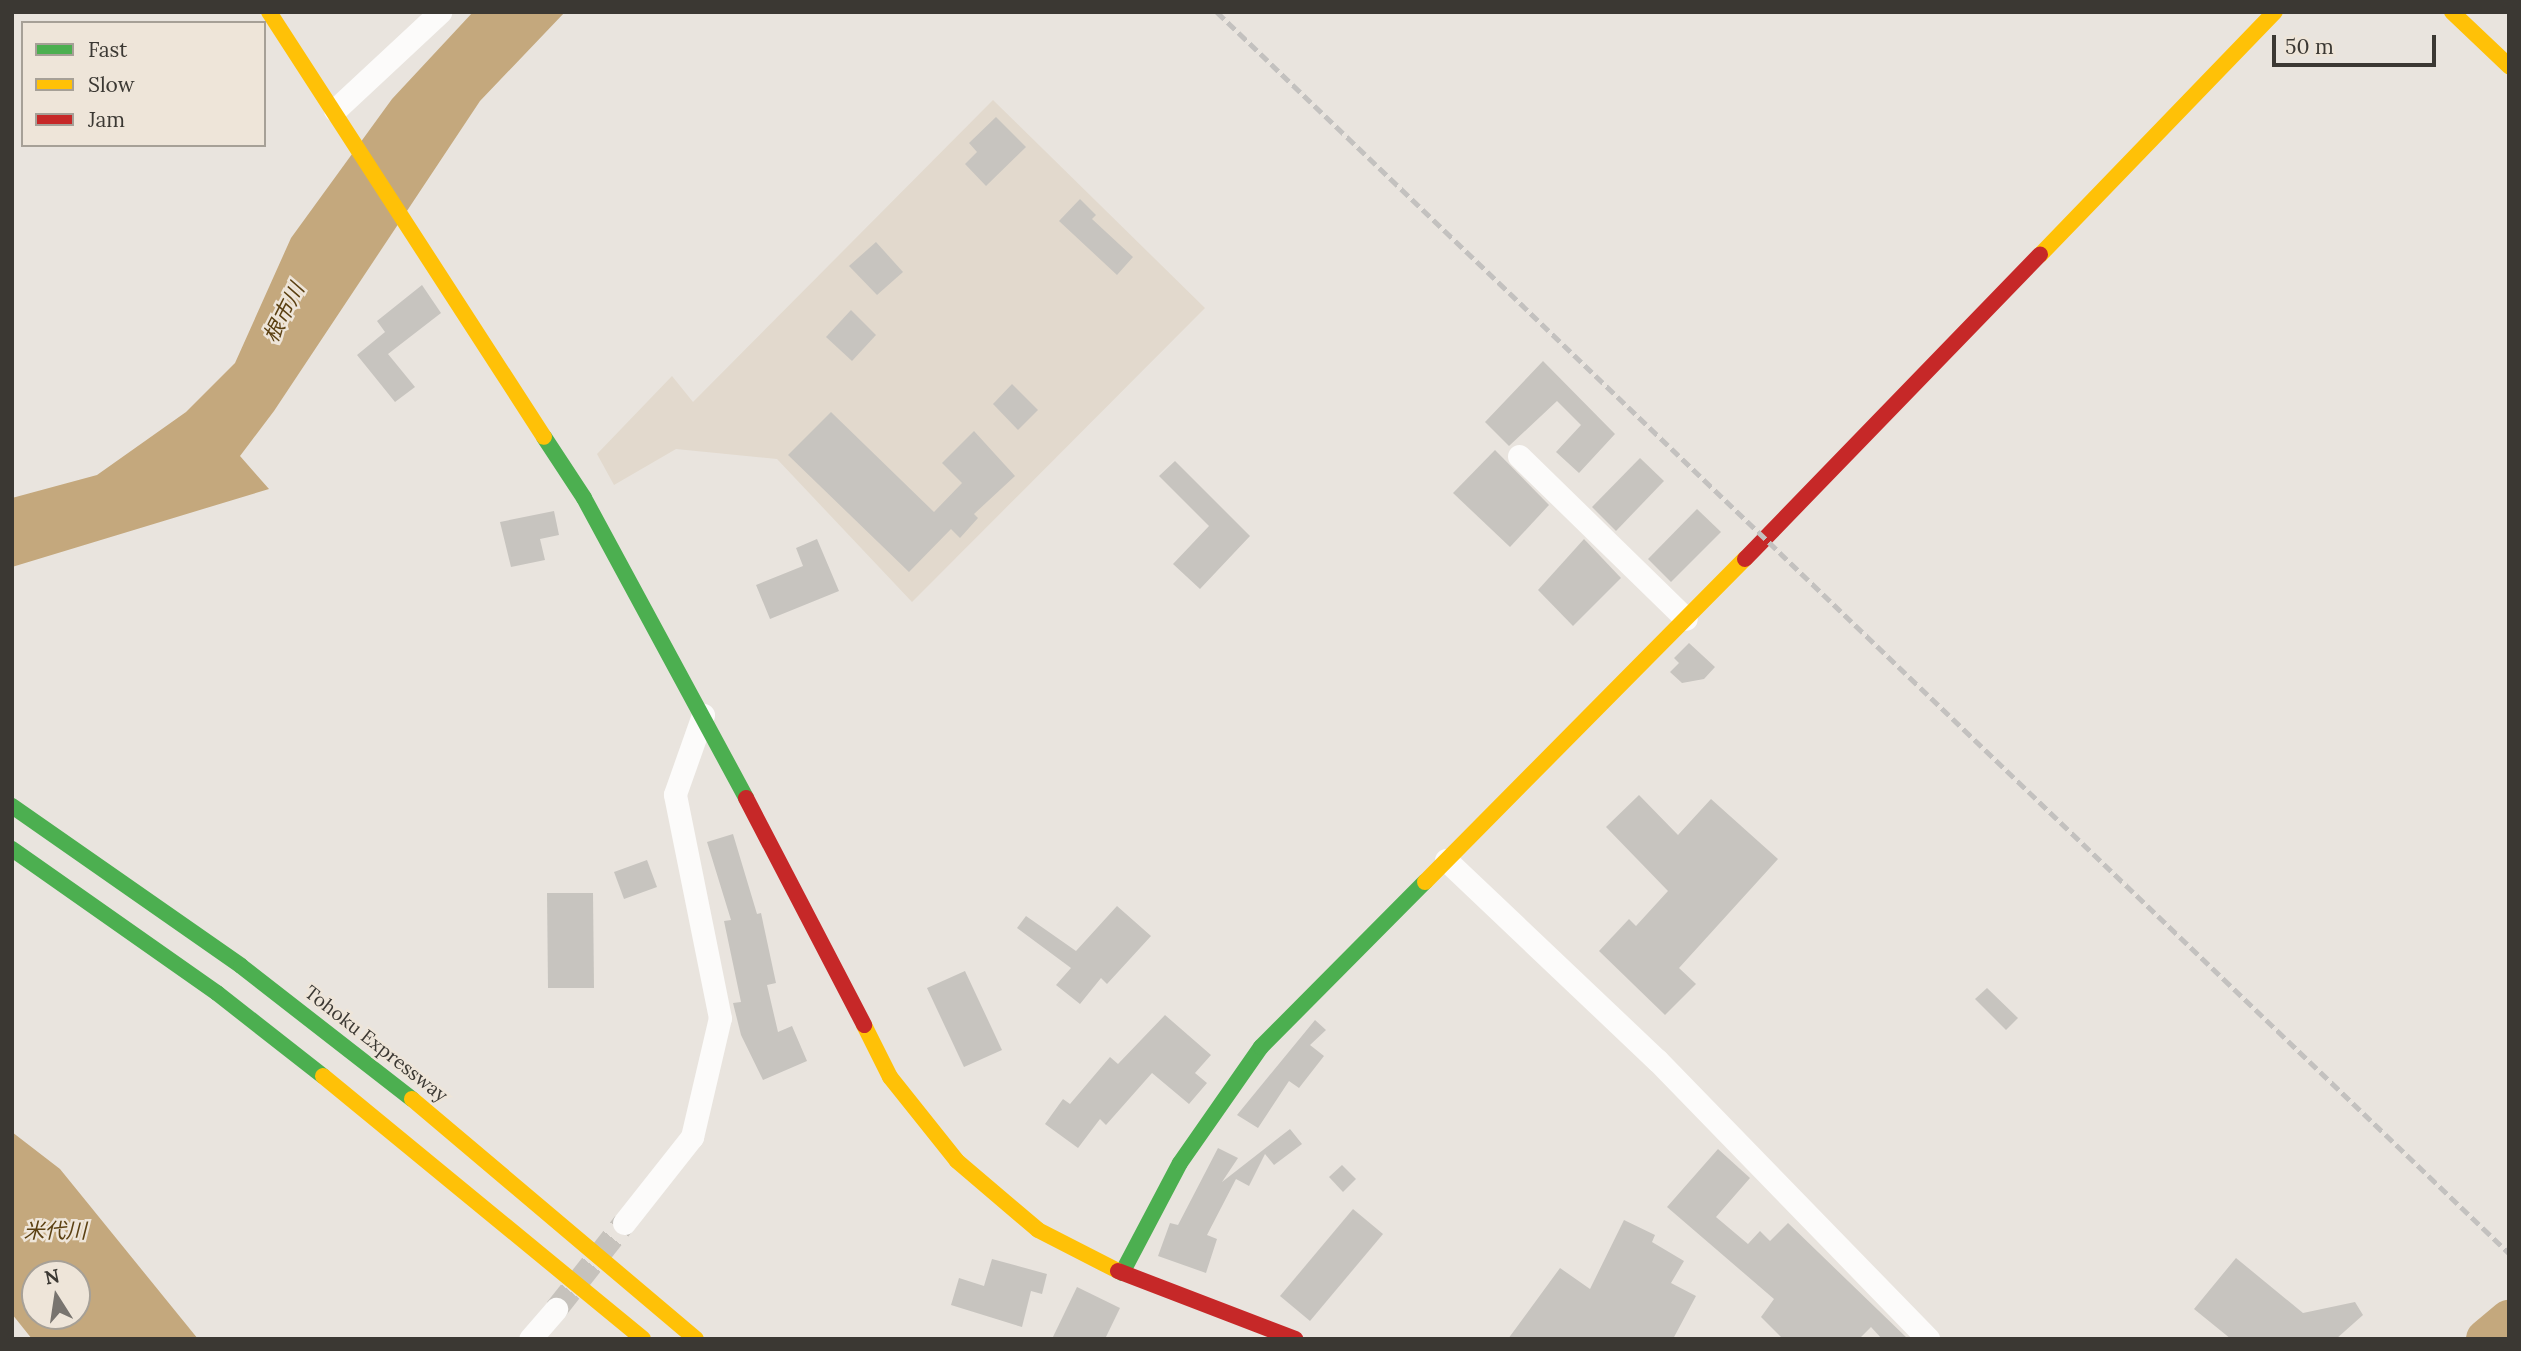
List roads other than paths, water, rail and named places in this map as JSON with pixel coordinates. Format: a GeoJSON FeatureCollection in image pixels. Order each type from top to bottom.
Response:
{"type":"FeatureCollection","features":[{"type":"Feature","properties":{"kind":"main road"},"geometry":{"type":"LineString","coordinates":[[269,12],[348,130],[584,498],[703,715],[890,1077],[957,1161],[989,1192],[1038,1230],[1122,1273],[1295,1339]]}},
{"type":"Feature","properties":{"kind":"main road"},"geometry":{"type":"LineString","coordinates":[[1122,1273],[1180,1163],[1261,1047],[1686,619],[2275,12]]}},
{"type":"Feature","properties":{"kind":"main road"},"geometry":{"type":"LineString","coordinates":[[2452,12],[2509,66]]}},
{"type":"Feature","properties":{"kind":"main road","name":"Tohoku Expressway"},"geometry":{"type":"LineString","coordinates":[[12,806],[241,966],[421,1106],[695,1339]]}},
{"type":"Feature","properties":{"kind":"main road"},"geometry":{"type":"LineString","coordinates":[[12,849],[239,1010],[423,1154],[643,1339]]}},
{"type":"Feature","properties":{"kind":"street"},"geometry":{"type":"LineString","coordinates":[[335,110],[440,12]]}},
{"type":"Feature","properties":{"kind":"street"},"geometry":{"type":"LineString","coordinates":[[1519,456],[1686,619]]}},
{"type":"Feature","properties":{"kind":"street"},"geometry":{"type":"LineString","coordinates":[[624,1223],[692,1136],[720,1018],[675,794],[703,715]]}},
{"type":"Feature","properties":{"kind":"street"},"geometry":{"type":"LineString","coordinates":[[1446,860],[1657,1060],[1928,1339]]}},
{"type":"Feature","properties":{"kind":"street"},"geometry":{"type":"LineString","coordinates":[[530,1339],[556,1309]]}},
{"type":"Feature","properties":{"kind":"water","name":"根市川"},"geometry":{"type":"Polygon","coordinates":[[[473,12],[565,12],[480,101],[274,411],[240,456],[269,489],[12,567],[12,498],[97,475],[186,412],[235,363],[291,238],[392,99],[473,12]]]}},
{"type":"Feature","properties":{"kind":"water","name":"米代川"},"geometry":{"type":"Polygon","coordinates":[[[12,1132],[60,1169],[198,1339],[32,1339],[25,1330],[91,1330],[91,1260],[21,1260],[21,1325],[12,1314],[12,1132]]]}},
{"type":"Feature","properties":{"kind":"waterway"},"geometry":{"type":"LineString","coordinates":[[2486,1339],[2509,1320]]}},
{"type":"Feature","properties":{"kind":"tunnel"},"geometry":{"type":"LineString","coordinates":[[556,1309],[624,1223]]}},
{"type":"Feature","properties":{"kind":"railway"},"geometry":{"type":"LineString","coordinates":[[1217,12],[2509,1253]]}}]}
